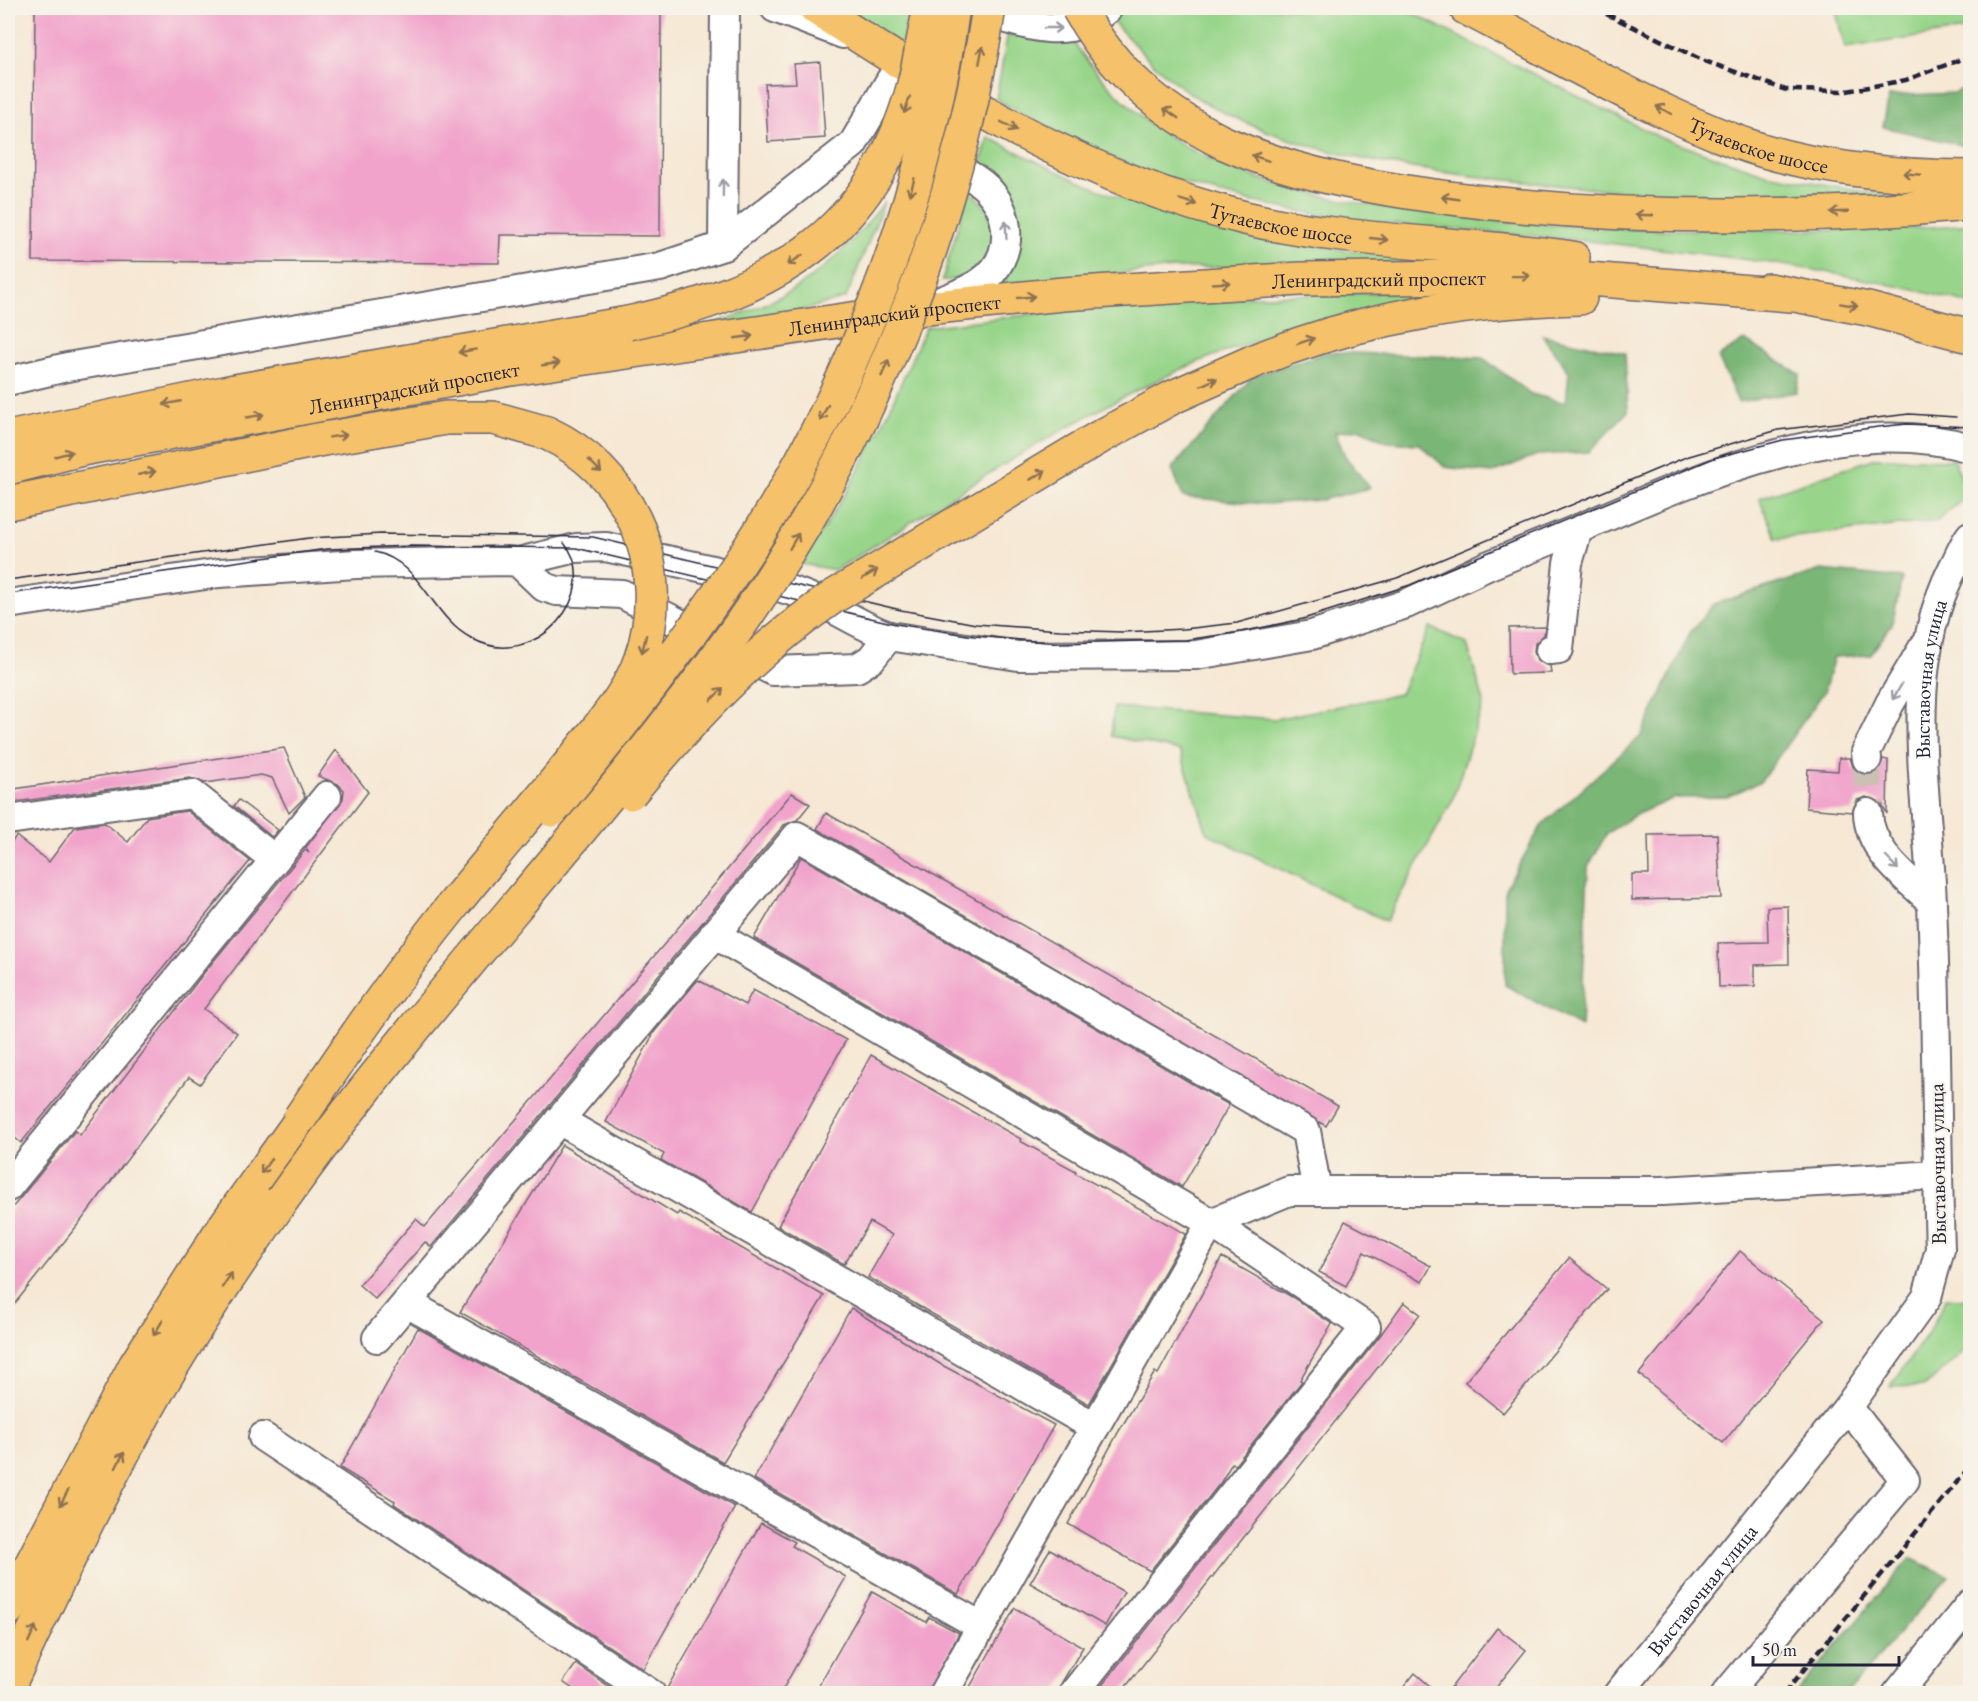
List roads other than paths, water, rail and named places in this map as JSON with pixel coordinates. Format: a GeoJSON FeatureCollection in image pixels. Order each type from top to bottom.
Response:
{"type":"FeatureCollection","features":[{"type":"Feature","properties":{"kind":"main road","name":"Тутаевское шоссе"},"geometry":{"type":"LineString","coordinates":[[816,8],[954,97],[1083,162],[1179,199],[1245,218],[1357,236],[1564,256],[1674,272],[1791,295]]}},
{"type":"Feature","properties":{"kind":"main road","name":"Ленинградский проспект"},"geometry":{"type":"LineString","coordinates":[[8,438],[229,392],[628,323],[685,311],[730,296],[773,275],[801,256],[841,222],[871,182],[898,128],[913,89],[930,8]]}},
{"type":"Feature","properties":{"kind":"main road"},"geometry":{"type":"LineString","coordinates":[[300,1118],[619,728],[713,601],[789,482],[844,373],[888,263],[924,147],[953,8]]}},
{"type":"Feature","properties":{"kind":"main road"},"geometry":{"type":"LineString","coordinates":[[8,1687],[86,1526],[163,1383],[206,1312],[282,1200],[381,1069],[644,750],[740,625],[780,564],[847,448],[871,400],[922,273],[958,156],[989,8]]}},
{"type":"Feature","properties":{"kind":"main road"},"geometry":{"type":"LineString","coordinates":[[1078,8],[1099,42],[1139,88],[1183,122],[1222,142],[1282,166],[1359,184],[1540,208],[1642,215],[1723,216],[1898,210],[1971,204]]}},
{"type":"Feature","properties":{"kind":"main road","name":"Тутаевское шоссе"},"geometry":{"type":"LineString","coordinates":[[1466,8],[1681,118],[1743,144],[1806,160],[1860,169],[1971,177]]}},
{"type":"Feature","properties":{"kind":"main road","name":"Ленинградский проспект"},"geometry":{"type":"LineString","coordinates":[[8,468],[82,449],[505,370],[927,308],[1174,285],[1335,278],[1550,276],[1791,295]]}},
{"type":"Feature","properties":{"kind":"main road"},"geometry":{"type":"LineString","coordinates":[[282,1200],[392,1080],[697,715],[733,676],[765,648],[833,597],[1090,443],[1173,397],[1252,362],[1336,331],[1456,307],[1539,298],[1791,295],[1868,309],[1971,336]]}},
{"type":"Feature","properties":{"kind":"main road"},"geometry":{"type":"LineString","coordinates":[[8,503],[306,442],[446,418],[493,418],[547,433],[560,439],[596,465],[624,500],[639,530],[646,552],[651,595],[650,620],[640,660],[610,712],[453,906],[372,1012],[178,1295],[135,1366],[8,1610]]}},
{"type":"Feature","properties":{"kind":"street"},"geometry":{"type":"LineString","coordinates":[[723,246],[725,8]]}},
{"type":"Feature","properties":{"kind":"street"},"geometry":{"type":"LineString","coordinates":[[775,8],[800,20],[872,45]]}},
{"type":"Feature","properties":{"kind":"street"},"geometry":{"type":"LineString","coordinates":[[977,8],[1029,27],[1049,29],[1067,28],[1085,22],[1108,8]]}},
{"type":"Feature","properties":{"kind":"street"},"geometry":{"type":"LineString","coordinates":[[8,381],[79,365],[660,267],[723,246],[853,144],[900,64]]}},
{"type":"Feature","properties":{"kind":"street"},"geometry":{"type":"LineString","coordinates":[[853,144],[910,143],[982,184],[1002,209],[1008,236],[1003,253],[994,270],[982,282],[927,308]]}},
{"type":"Feature","properties":{"kind":"street"},"geometry":{"type":"LineString","coordinates":[[8,604],[219,573],[356,564],[518,562],[576,548],[606,547],[797,592],[839,610],[866,628],[889,636],[1017,656],[1196,655],[1312,635],[1406,604],[1487,566],[1710,476],[1810,446],[1883,437],[1945,441],[1971,448]]}},
{"type":"Feature","properties":{"kind":"street"},"geometry":{"type":"LineString","coordinates":[[1550,650],[1559,649],[1568,563],[1578,529]]}},
{"type":"Feature","properties":{"kind":"street","name":"Выставочная улица"},"geometry":{"type":"LineString","coordinates":[[1618,1694],[1848,1407],[1927,1297],[1940,1249],[1932,902],[1923,788],[1923,695],[1928,642],[1945,585],[1971,536]]}},
{"type":"Feature","properties":{"kind":"street"},"geometry":{"type":"LineString","coordinates":[[518,562],[544,587],[557,591],[622,594],[773,671],[857,668],[871,659],[889,636]]}},
{"type":"Feature","properties":{"kind":"street"},"geometry":{"type":"LineString","coordinates":[[1867,759],[1866,752],[1890,703],[1928,642]]}},
{"type":"Feature","properties":{"kind":"street"},"geometry":{"type":"LineString","coordinates":[[8,820],[192,794],[274,859]]}},
{"type":"Feature","properties":{"kind":"street"},"geometry":{"type":"LineString","coordinates":[[8,1187],[327,796]]}},
{"type":"Feature","properties":{"kind":"street"},"geometry":{"type":"LineString","coordinates":[[1868,813],[1868,829],[1886,857],[1932,902]]}},
{"type":"Feature","properties":{"kind":"street"},"geometry":{"type":"LineString","coordinates":[[377,1338],[797,836],[1306,1131],[1317,1191]]}},
{"type":"Feature","properties":{"kind":"street"},"geometry":{"type":"LineString","coordinates":[[714,934],[1211,1224],[1366,1327],[1073,1694]]}},
{"type":"Feature","properties":{"kind":"street"},"geometry":{"type":"LineString","coordinates":[[559,1120],[1095,1427]]}},
{"type":"Feature","properties":{"kind":"street"},"geometry":{"type":"LineString","coordinates":[[943,1694],[1211,1224],[1289,1191],[1662,1191],[1937,1175]]}},
{"type":"Feature","properties":{"kind":"street"},"geometry":{"type":"LineString","coordinates":[[406,1303],[981,1626]]}},
{"type":"Feature","properties":{"kind":"street"},"geometry":{"type":"LineString","coordinates":[[1726,1694],[1905,1480],[1848,1407]]}},
{"type":"Feature","properties":{"kind":"street"},"geometry":{"type":"LineString","coordinates":[[263,1437],[651,1694]]}},
{"type":"Feature","properties":{"kind":"street"},"geometry":{"type":"LineString","coordinates":[[1897,1694],[1971,1604]]}},
{"type":"Feature","properties":{"kind":"tunnel"},"geometry":{"type":"LineString","coordinates":[[1867,759],[1868,813]]}},
{"type":"Feature","properties":{"kind":"tram line"},"geometry":{"type":"LineString","coordinates":[[8,580],[309,538],[381,534],[593,537],[901,610],[976,624],[1122,632],[1184,629],[1237,623],[1397,578],[1686,457],[1778,430],[1909,414],[1956,417]]}},
{"type":"Feature","properties":{"kind":"tram line"},"geometry":{"type":"LineString","coordinates":[[8,594],[327,549],[411,546],[576,548],[896,624],[974,636],[1059,643],[1185,640],[1241,632],[1303,619],[1410,585],[1714,458],[1783,440],[1878,427],[1907,424],[1970,427]]}},
{"type":"Feature","properties":{"kind":"tram line"},"geometry":{"type":"LineString","coordinates":[[375,552],[391,558],[404,567],[457,629],[471,638],[495,646],[519,645],[540,637],[557,622],[570,603],[576,583],[574,562],[564,543]]}},
{"type":"Feature","properties":{"kind":"railway"},"geometry":{"type":"LineString","coordinates":[[1594,8],[1702,60],[1786,90],[1847,91],[1906,80],[1970,56]]}},
{"type":"Feature","properties":{"kind":"railway"},"geometry":{"type":"LineString","coordinates":[[1784,1694],[1970,1466]]}}]}
